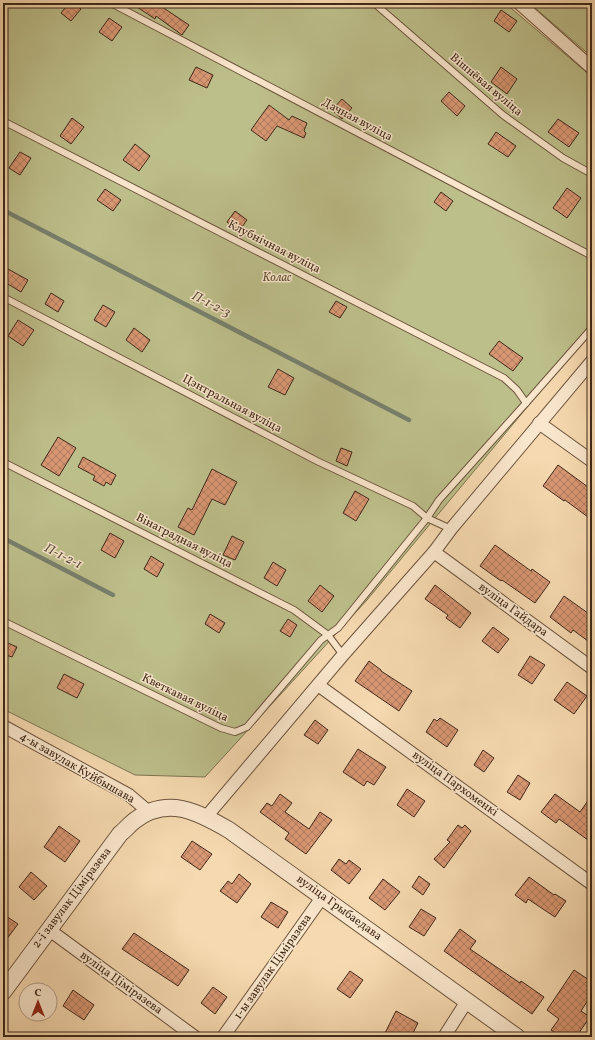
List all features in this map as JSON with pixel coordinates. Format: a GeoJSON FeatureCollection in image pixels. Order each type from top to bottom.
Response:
{"type":"FeatureCollection","features":[{"type":"Feature","properties":{"kind":"street"},"geometry":{"type":"LineString","coordinates":[[519,3],[592,68]]}},
{"type":"Feature","properties":{"kind":"street"},"geometry":{"type":"LineString","coordinates":[[206,817],[343,655],[434,552],[451,529],[592,361]]}},
{"type":"Feature","properties":{"kind":"street"},"geometry":{"type":"LineString","coordinates":[[539,423],[592,461]]}},
{"type":"Feature","properties":{"kind":"street","name":"вуліца Гайдара"},"geometry":{"type":"LineString","coordinates":[[434,552],[592,668]]}},
{"type":"Feature","properties":{"kind":"street","name":"вуліца Пархоменкі"},"geometry":{"type":"LineString","coordinates":[[318,685],[592,884]]}},
{"type":"Feature","properties":{"kind":"street","name":"4-ы завулак Куйбышава"},"geometry":{"type":"LineString","coordinates":[[3,726],[129,795],[149,812]]}},
{"type":"Feature","properties":{"kind":"street","name":"вуліца Грыбаедава"},"geometry":{"type":"LineString","coordinates":[[149,812],[168,808],[189,810],[206,817],[229,830],[323,896],[517,1037]]}},
{"type":"Feature","properties":{"kind":"street","name":"2-і завулак Ціміразева"},"geometry":{"type":"LineString","coordinates":[[3,992],[48,929],[120,834],[134,821],[149,812]]}},
{"type":"Feature","properties":{"kind":"street","name":"1-ы завулак Ціміразева"},"geometry":{"type":"LineString","coordinates":[[223,1037],[323,896]]}},
{"type":"Feature","properties":{"kind":"street","name":"вуліца Ціміразева"},"geometry":{"type":"LineString","coordinates":[[48,929],[194,1037]]}},
{"type":"Feature","properties":{"kind":"street"},"geometry":{"type":"LineString","coordinates":[[444,1037],[467,1001]]}},
{"type":"Feature","properties":{"kind":"lane","name":"Дачная вуліца"},"geometry":{"type":"LineString","coordinates":[[111,3],[592,256]]}},
{"type":"Feature","properties":{"kind":"lane","name":"Вішнёвая вуліца"},"geometry":{"type":"LineString","coordinates":[[374,3],[503,115],[563,158],[592,174]]}},
{"type":"Feature","properties":{"kind":"lane","name":"Клубнічная вуліца"},"geometry":{"type":"LineString","coordinates":[[3,121],[504,378],[517,390],[526,403]]}},
{"type":"Feature","properties":{"kind":"lane","name":"Цэнтральная вуліца"},"geometry":{"type":"LineString","coordinates":[[3,297],[318,461],[413,506],[427,518],[451,529]]}},
{"type":"Feature","properties":{"kind":"lane","name":"Кветкавая вуліца"},"geometry":{"type":"LineString","coordinates":[[3,621],[220,728],[234,732],[247,727],[321,640],[338,628],[360,603],[427,518],[439,500],[592,328]]}},
{"type":"Feature","properties":{"kind":"lane","name":"Вінаградная вуліца"},"geometry":{"type":"LineString","coordinates":[[3,462],[294,610],[328,635],[343,655]]}},
{"type":"Feature","properties":{"kind":"green space","name":"Колас"},"geometry":{"type":"Polygon","coordinates":[[[3,3],[505,3],[592,77],[592,329],[367,600],[205,777],[135,775],[3,709],[3,3]]]}},
{"type":"Feature","properties":{"kind":"green space"},"geometry":{"type":"Polygon","coordinates":[[[529,3],[592,3],[592,57],[529,3]]]}},
{"type":"Feature","properties":{"kind":"building"},"geometry":{"type":"Polygon","coordinates":[[[69,3],[73,3],[81,9],[71,21],[61,13],[69,3]]]}},
{"type":"Feature","properties":{"kind":"building"},"geometry":{"type":"Polygon","coordinates":[[[131,3],[165,3],[162,7],[189,25],[182,35],[156,16],[155,19],[131,3]]]}},
{"type":"Feature","properties":{"kind":"building"},"geometry":{"type":"Polygon","coordinates":[[[501,10],[517,21],[509,32],[494,21],[501,10]]]}},
{"type":"Feature","properties":{"kind":"building"},"geometry":{"type":"Polygon","coordinates":[[[109,18],[122,27],[112,41],[99,32],[109,18]]]}},
{"type":"Feature","properties":{"kind":"building"},"geometry":{"type":"Polygon","coordinates":[[[196,67],[213,75],[207,88],[189,80],[196,67]]]}},
{"type":"Feature","properties":{"kind":"building"},"geometry":{"type":"Polygon","coordinates":[[[501,67],[517,79],[507,94],[491,82],[501,67]]]}},
{"type":"Feature","properties":{"kind":"building"},"geometry":{"type":"Polygon","coordinates":[[[449,92],[465,106],[457,116],[441,101],[449,92]]]}},
{"type":"Feature","properties":{"kind":"building"},"geometry":{"type":"Polygon","coordinates":[[[342,99],[352,108],[342,119],[332,110],[342,99]]]}},
{"type":"Feature","properties":{"kind":"building"},"geometry":{"type":"Polygon","coordinates":[[[269,105],[289,120],[292,116],[307,123],[304,131],[306,133],[304,138],[277,126],[266,141],[251,130],[269,105]]]}},
{"type":"Feature","properties":{"kind":"building"},"geometry":{"type":"Polygon","coordinates":[[[72,118],[84,127],[71,144],[60,136],[72,118]]]}},
{"type":"Feature","properties":{"kind":"building"},"geometry":{"type":"Polygon","coordinates":[[[558,119],[579,133],[569,147],[548,132],[558,119]]]}},
{"type":"Feature","properties":{"kind":"building"},"geometry":{"type":"Polygon","coordinates":[[[496,132],[516,146],[508,157],[488,144],[496,132]]]}},
{"type":"Feature","properties":{"kind":"building"},"geometry":{"type":"Polygon","coordinates":[[[135,144],[150,156],[139,171],[123,160],[135,144]]]}},
{"type":"Feature","properties":{"kind":"building"},"geometry":{"type":"Polygon","coordinates":[[[20,152],[31,158],[20,175],[9,168],[20,152]]]}},
{"type":"Feature","properties":{"kind":"building"},"geometry":{"type":"Polygon","coordinates":[[[567,188],[581,198],[567,218],[553,208],[567,188]]]}},
{"type":"Feature","properties":{"kind":"building"},"geometry":{"type":"Polygon","coordinates":[[[105,189],[121,200],[113,211],[97,200],[105,189]]]}},
{"type":"Feature","properties":{"kind":"building"},"geometry":{"type":"Polygon","coordinates":[[[441,192],[453,201],[446,211],[434,202],[441,192]]]}},
{"type":"Feature","properties":{"kind":"building"},"geometry":{"type":"Polygon","coordinates":[[[235,211],[247,220],[239,231],[227,222],[235,211]]]}},
{"type":"Feature","properties":{"kind":"building"},"geometry":{"type":"Polygon","coordinates":[[[8,269],[28,280],[21,292],[3,281],[8,269]]]}},
{"type":"Feature","properties":{"kind":"building"},"geometry":{"type":"Polygon","coordinates":[[[51,293],[64,301],[58,312],[45,304],[51,293]]]}},
{"type":"Feature","properties":{"kind":"building"},"geometry":{"type":"Polygon","coordinates":[[[336,301],[347,307],[340,318],[329,312],[336,301]]]}},
{"type":"Feature","properties":{"kind":"building"},"geometry":{"type":"Polygon","coordinates":[[[103,305],[115,312],[106,327],[94,320],[103,305]]]}},
{"type":"Feature","properties":{"kind":"building"},"geometry":{"type":"Polygon","coordinates":[[[18,320],[34,330],[23,346],[8,336],[18,320]]]}},
{"type":"Feature","properties":{"kind":"building"},"geometry":{"type":"Polygon","coordinates":[[[134,328],[150,340],[142,352],[126,340],[134,328]]]}},
{"type":"Feature","properties":{"kind":"building"},"geometry":{"type":"Polygon","coordinates":[[[499,341],[523,358],[513,371],[489,354],[499,341]]]}},
{"type":"Feature","properties":{"kind":"building"},"geometry":{"type":"Polygon","coordinates":[[[278,369],[294,378],[285,395],[268,387],[278,369]]]}},
{"type":"Feature","properties":{"kind":"building"},"geometry":{"type":"Polygon","coordinates":[[[58,437],[76,448],[59,476],[41,465],[58,437]]]}},
{"type":"Feature","properties":{"kind":"building"},"geometry":{"type":"Polygon","coordinates":[[[341,448],[352,452],[347,466],[336,461],[341,448]]]}},
{"type":"Feature","properties":{"kind":"building"},"geometry":{"type":"Polygon","coordinates":[[[83,457],[116,475],[111,485],[106,482],[104,486],[93,480],[95,476],[78,467],[83,457]]]}},
{"type":"Feature","properties":{"kind":"building"},"geometry":{"type":"Polygon","coordinates":[[[558,465],[592,490],[592,520],[543,486],[558,465]]]}},
{"type":"Feature","properties":{"kind":"building"},"geometry":{"type":"Polygon","coordinates":[[[212,469],[237,482],[225,505],[212,499],[194,535],[178,527],[188,508],[192,510],[212,469]]]}},
{"type":"Feature","properties":{"kind":"building"},"geometry":{"type":"Polygon","coordinates":[[[355,491],[369,499],[356,521],[343,513],[355,491]]]}},
{"type":"Feature","properties":{"kind":"building"},"geometry":{"type":"Polygon","coordinates":[[[110,533],[124,541],[115,558],[101,550],[110,533]]]}},
{"type":"Feature","properties":{"kind":"building"},"geometry":{"type":"Polygon","coordinates":[[[232,536],[244,542],[235,560],[223,555],[232,536]]]}},
{"type":"Feature","properties":{"kind":"building"},"geometry":{"type":"Polygon","coordinates":[[[495,545],[531,571],[532,569],[550,582],[535,603],[480,566],[495,545]]]}},
{"type":"Feature","properties":{"kind":"building"},"geometry":{"type":"Polygon","coordinates":[[[151,556],[164,564],[157,577],[144,569],[151,556]]]}},
{"type":"Feature","properties":{"kind":"building"},"geometry":{"type":"Polygon","coordinates":[[[273,562],[286,570],[277,586],[264,578],[273,562]]]}},
{"type":"Feature","properties":{"kind":"building"},"geometry":{"type":"Polygon","coordinates":[[[320,585],[334,596],[322,612],[308,601],[320,585]]]}},
{"type":"Feature","properties":{"kind":"building"},"geometry":{"type":"Polygon","coordinates":[[[435,585],[471,613],[460,628],[446,618],[448,615],[425,599],[435,585]]]}},
{"type":"Feature","properties":{"kind":"building"},"geometry":{"type":"Polygon","coordinates":[[[564,596],[592,616],[592,644],[573,630],[571,633],[550,617],[564,596]]]}},
{"type":"Feature","properties":{"kind":"building"},"geometry":{"type":"Polygon","coordinates":[[[210,614],[225,623],[219,633],[205,624],[210,614]]]}},
{"type":"Feature","properties":{"kind":"building"},"geometry":{"type":"Polygon","coordinates":[[[288,619],[297,625],[290,637],[280,631],[288,619]]]}},
{"type":"Feature","properties":{"kind":"building"},"geometry":{"type":"Polygon","coordinates":[[[493,627],[509,639],[498,653],[482,641],[493,627]]]}},
{"type":"Feature","properties":{"kind":"building"},"geometry":{"type":"Polygon","coordinates":[[[3,641],[17,647],[12,657],[3,654],[3,641]]]}},
{"type":"Feature","properties":{"kind":"building"},"geometry":{"type":"Polygon","coordinates":[[[530,656],[545,665],[532,684],[518,675],[530,656]]]}},
{"type":"Feature","properties":{"kind":"building"},"geometry":{"type":"Polygon","coordinates":[[[369,661],[381,671],[412,691],[399,711],[355,681],[369,661]]]}},
{"type":"Feature","properties":{"kind":"building"},"geometry":{"type":"Polygon","coordinates":[[[64,674],[84,684],[77,698],[57,688],[64,674]]]}},
{"type":"Feature","properties":{"kind":"building"},"geometry":{"type":"Polygon","coordinates":[[[567,682],[587,696],[574,714],[554,700],[567,682]]]}},
{"type":"Feature","properties":{"kind":"building"},"geometry":{"type":"Polygon","coordinates":[[[440,718],[458,730],[447,747],[426,732],[434,719],[437,721],[440,718]]]}},
{"type":"Feature","properties":{"kind":"building"},"geometry":{"type":"Polygon","coordinates":[[[315,720],[328,730],[318,744],[304,735],[315,720]]]}},
{"type":"Feature","properties":{"kind":"building"},"geometry":{"type":"Polygon","coordinates":[[[358,749],[386,767],[374,785],[367,781],[364,786],[343,772],[358,749]]]}},
{"type":"Feature","properties":{"kind":"building"},"geometry":{"type":"Polygon","coordinates":[[[483,750],[494,758],[484,772],[474,765],[483,750]]]}},
{"type":"Feature","properties":{"kind":"building"},"geometry":{"type":"Polygon","coordinates":[[[518,775],[530,783],[520,800],[507,792],[518,775]]]}},
{"type":"Feature","properties":{"kind":"building"},"geometry":{"type":"Polygon","coordinates":[[[407,789],[425,801],[414,817],[397,805],[407,789]]]}},
{"type":"Feature","properties":{"kind":"building"},"geometry":{"type":"Polygon","coordinates":[[[280,794],[292,803],[285,812],[309,829],[320,812],[332,820],[306,854],[285,839],[289,833],[260,812],[267,803],[272,806],[280,794]]]}},
{"type":"Feature","properties":{"kind":"building"},"geometry":{"type":"Polygon","coordinates":[[[555,794],[580,812],[592,795],[592,843],[559,819],[556,823],[541,812],[555,794]]]}},
{"type":"Feature","properties":{"kind":"building"},"geometry":{"type":"Polygon","coordinates":[[[458,825],[462,828],[465,825],[471,831],[444,868],[434,859],[450,842],[447,840],[458,825]]]}},
{"type":"Feature","properties":{"kind":"building"},"geometry":{"type":"Polygon","coordinates":[[[59,826],[80,841],[65,862],[44,847],[59,826]]]}},
{"type":"Feature","properties":{"kind":"building"},"geometry":{"type":"Polygon","coordinates":[[[192,841],[212,854],[200,870],[181,857],[192,841]]]}},
{"type":"Feature","properties":{"kind":"building"},"geometry":{"type":"Polygon","coordinates":[[[339,859],[346,864],[349,860],[361,869],[349,884],[331,870],[339,859]]]}},
{"type":"Feature","properties":{"kind":"building"},"geometry":{"type":"Polygon","coordinates":[[[31,872],[47,886],[34,900],[19,887],[31,872]]]}},
{"type":"Feature","properties":{"kind":"building"},"geometry":{"type":"Polygon","coordinates":[[[239,874],[251,884],[237,903],[220,891],[228,881],[232,884],[239,874]]]}},
{"type":"Feature","properties":{"kind":"building"},"geometry":{"type":"Polygon","coordinates":[[[419,876],[430,884],[423,895],[412,887],[419,876]]]}},
{"type":"Feature","properties":{"kind":"building"},"geometry":{"type":"Polygon","coordinates":[[[529,877],[554,895],[555,894],[566,901],[555,917],[528,899],[526,903],[515,895],[529,877]]]}},
{"type":"Feature","properties":{"kind":"building"},"geometry":{"type":"Polygon","coordinates":[[[383,879],[400,892],[385,910],[369,898],[383,879]]]}},
{"type":"Feature","properties":{"kind":"building"},"geometry":{"type":"Polygon","coordinates":[[[271,902],[288,912],[278,928],[261,917],[271,902]]]}},
{"type":"Feature","properties":{"kind":"building"},"geometry":{"type":"Polygon","coordinates":[[[421,909],[436,918],[424,936],[409,927],[421,909]]]}},
{"type":"Feature","properties":{"kind":"building"},"geometry":{"type":"Polygon","coordinates":[[[3,914],[18,924],[3,944],[3,914]]]}},
{"type":"Feature","properties":{"kind":"building"},"geometry":{"type":"Polygon","coordinates":[[[460,929],[476,941],[470,949],[520,983],[521,981],[544,997],[532,1014],[444,951],[460,929]]]}},
{"type":"Feature","properties":{"kind":"building"},"geometry":{"type":"Polygon","coordinates":[[[134,933],[189,970],[178,986],[122,949],[134,933]]]}},
{"type":"Feature","properties":{"kind":"building"},"geometry":{"type":"Polygon","coordinates":[[[574,970],[592,982],[592,994],[581,1011],[590,1017],[576,1037],[561,1037],[551,1030],[559,1019],[547,1010],[574,970]]]}},
{"type":"Feature","properties":{"kind":"building"},"geometry":{"type":"Polygon","coordinates":[[[350,971],[363,980],[350,998],[337,989],[350,971]]]}},
{"type":"Feature","properties":{"kind":"building"},"geometry":{"type":"Polygon","coordinates":[[[213,987],[227,997],[215,1014],[201,1003],[213,987]]]}},
{"type":"Feature","properties":{"kind":"building"},"geometry":{"type":"Polygon","coordinates":[[[73,990],[94,1005],[84,1020],[63,1006],[73,990]]]}},
{"type":"Feature","properties":{"kind":"building"},"geometry":{"type":"Polygon","coordinates":[[[396,1011],[418,1023],[411,1037],[383,1037],[396,1011]]]}},
{"type":"Feature","properties":{"kind":"waterway","name":"П-1-2-3"},"geometry":{"type":"LineString","coordinates":[[3,210],[409,420]]}},
{"type":"Feature","properties":{"kind":"waterway","name":"П-1-2-1"},"geometry":{"type":"LineString","coordinates":[[3,538],[113,595]]}}]}
